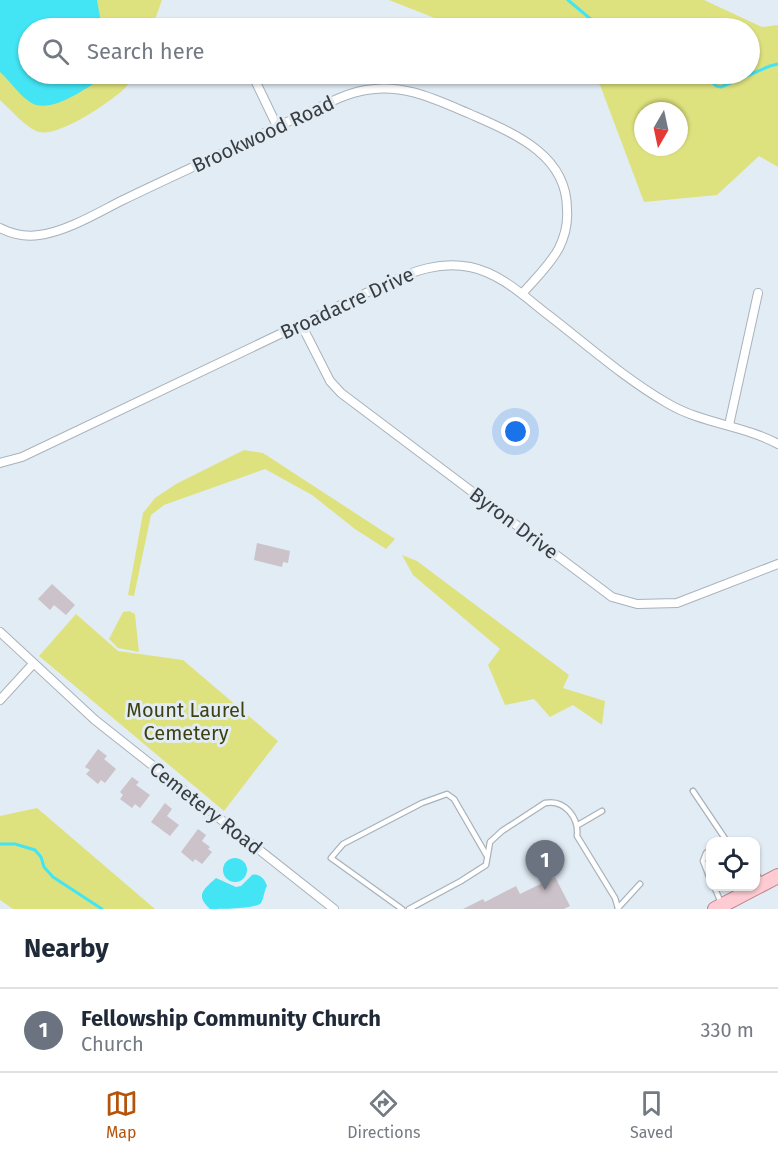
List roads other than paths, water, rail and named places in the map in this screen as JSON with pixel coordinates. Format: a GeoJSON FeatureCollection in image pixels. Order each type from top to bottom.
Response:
{"type":"FeatureCollection","features":[{"type":"Feature","properties":{"kind":"main road"},"geometry":{"type":"LineString","coordinates":[[760,878],[778,876]]}},
{"type":"Feature","properties":{"kind":"main road"},"geometry":{"type":"LineString","coordinates":[[718,907],[741,891]]}},
{"type":"Feature","properties":{"kind":"street"},"geometry":{"type":"LineString","coordinates":[[257,84],[277,126]]}},
{"type":"Feature","properties":{"kind":"street","name":"Brookwood Road"},"geometry":{"type":"LineString","coordinates":[[0,228],[27,236],[51,233],[88,218],[277,126],[354,92],[381,87],[395,88],[422,95],[514,134],[536,148],[555,166],[566,190],[568,214],[564,232],[558,249],[522,294]]}},
{"type":"Feature","properties":{"kind":"street","name":"Broadacre Drive"},"geometry":{"type":"LineString","coordinates":[[0,463],[28,454],[400,277],[442,265],[471,267],[485,271],[522,294],[628,377],[666,403],[694,416],[752,432],[778,444]]}},
{"type":"Feature","properties":{"kind":"street"},"geometry":{"type":"LineString","coordinates":[[729,425],[758,293]]}},
{"type":"Feature","properties":{"kind":"street","name":"Byron Drive"},"geometry":{"type":"LineString","coordinates":[[301,324],[330,381],[341,393],[612,597],[637,604],[677,603],[778,564]]}},
{"type":"Feature","properties":{"kind":"street","name":"Cemetery Road"},"geometry":{"type":"LineString","coordinates":[[0,632],[95,720],[334,909]]}},
{"type":"Feature","properties":{"kind":"street"},"geometry":{"type":"LineString","coordinates":[[0,700],[33,664]]}},
{"type":"Feature","properties":{"kind":"lane"},"geometry":{"type":"LineString","coordinates":[[693,791],[722,837]]}},
{"type":"Feature","properties":{"kind":"lane"},"geometry":{"type":"LineString","coordinates":[[402,909],[331,858],[343,844],[422,803],[447,794],[454,798],[487,856]]}},
{"type":"Feature","properties":{"kind":"lane"},"geometry":{"type":"LineString","coordinates":[[409,909],[486,866],[490,843],[502,831],[545,803],[559,803],[566,808],[578,825],[577,836],[615,898],[617,908]]}},
{"type":"Feature","properties":{"kind":"lane"},"geometry":{"type":"LineString","coordinates":[[578,825],[602,811]]}},
{"type":"Feature","properties":{"kind":"lane"},"geometry":{"type":"LineString","coordinates":[[706,853],[702,861],[706,869]]}},
{"type":"Feature","properties":{"kind":"lane"},"geometry":{"type":"LineString","coordinates":[[617,908],[640,884]]}},
{"type":"Feature","properties":{"kind":"lane"},"geometry":{"type":"LineString","coordinates":[[715,891],[718,907]]}},
{"type":"Feature","properties":{"kind":"water"},"geometry":{"type":"Polygon","coordinates":[[[0,0],[97,0],[100,18],[18,18],[18,84],[93,84],[57,103],[47,106],[38,105],[22,96],[0,72],[0,0]]]}},
{"type":"Feature","properties":{"kind":"water"},"geometry":{"type":"Polygon","coordinates":[[[230,858],[240,858],[247,865],[247,875],[240,882],[230,882],[223,875],[223,865],[230,858]]]}},
{"type":"Feature","properties":{"kind":"water"},"geometry":{"type":"Polygon","coordinates":[[[252,875],[261,877],[267,886],[262,901],[258,905],[210,909],[205,904],[202,893],[216,878],[236,887],[241,886],[252,875]]]}},
{"type":"Feature","properties":{"kind":"waterway"},"geometry":{"type":"LineString","coordinates":[[568,0],[589,18]]}},
{"type":"Feature","properties":{"kind":"waterway"},"geometry":{"type":"LineString","coordinates":[[760,70],[778,64]]}},
{"type":"Feature","properties":{"kind":"waterway"},"geometry":{"type":"LineString","coordinates":[[714,84],[721,87],[728,84]]}},
{"type":"Feature","properties":{"kind":"waterway"},"geometry":{"type":"LineString","coordinates":[[0,844],[15,844],[35,850],[41,857],[44,867],[53,877],[102,909]]}},
{"type":"Feature","properties":{"kind":"place","name":"Fellowship Community Church"},"geometry":{"type":"Point","coordinates":[545,890]}},
{"type":"Feature","properties":{"kind":"park label","name":"Mount Laurel Cemetery"},"geometry":{"type":"Point","coordinates":[186,722]}}]}
